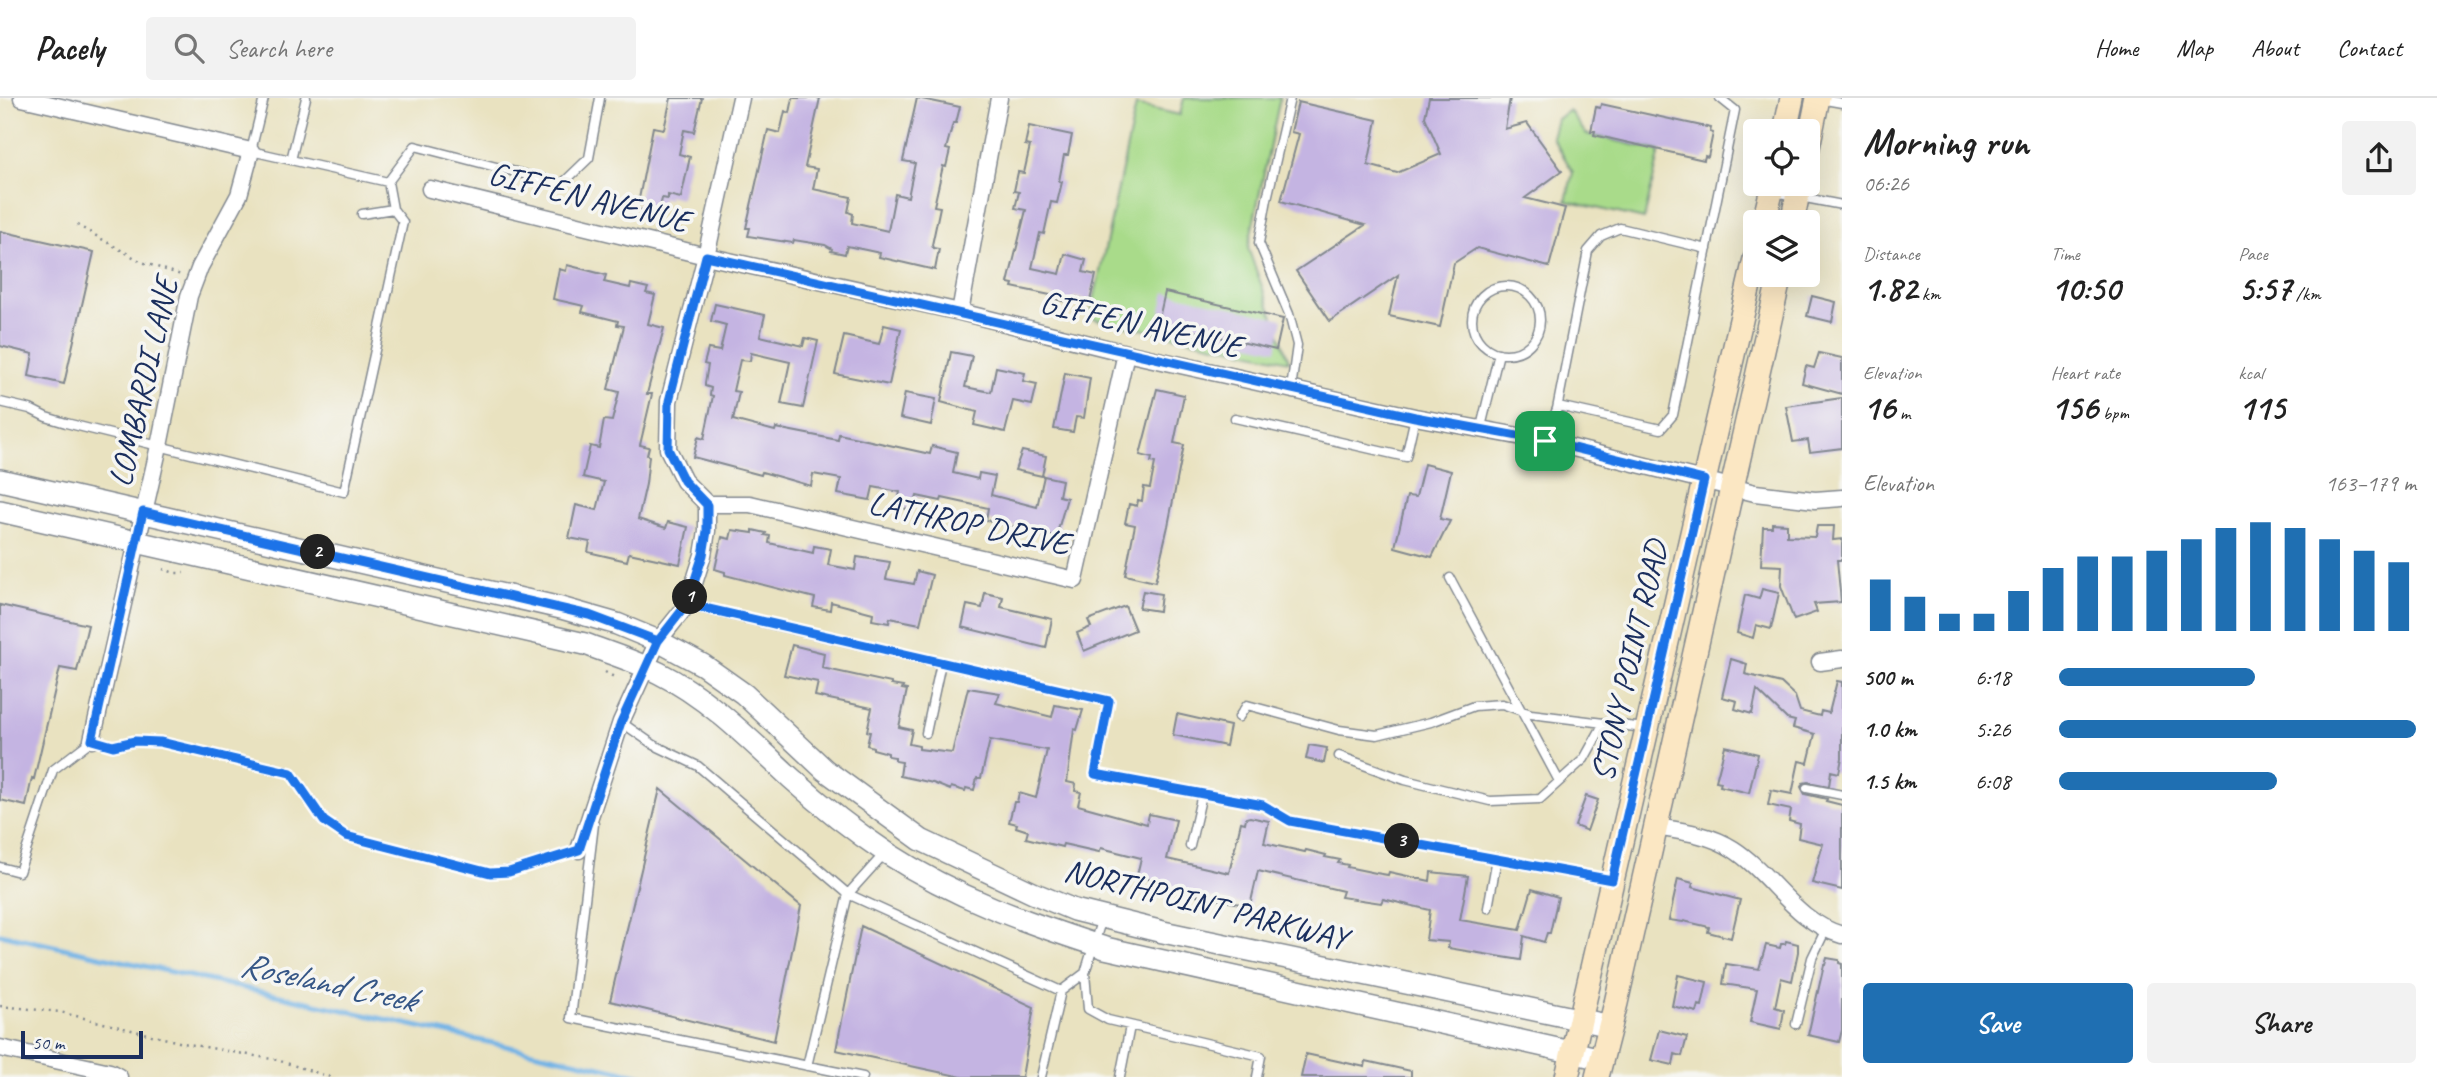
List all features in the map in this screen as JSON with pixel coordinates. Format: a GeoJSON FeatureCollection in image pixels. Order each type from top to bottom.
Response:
{"type":"FeatureCollection","features":[{"type":"Feature","properties":{"kind":"main road"},"geometry":{"type":"LineString","coordinates":[[1787,119],[1792,98]]}},
{"type":"Feature","properties":{"kind":"main road"},"geometry":{"type":"LineString","coordinates":[[1814,119],[1818,98]]}},
{"type":"Feature","properties":{"kind":"main road","name":"STONY POINT ROAD"},"geometry":{"type":"LineString","coordinates":[[1567,1077],[1749,287]]}},
{"type":"Feature","properties":{"kind":"main road","name":"STONY POINT ROAD"},"geometry":{"type":"LineString","coordinates":[[1600,1068],[1777,287]]}},
{"type":"Feature","properties":{"kind":"street"},"geometry":{"type":"LineString","coordinates":[[22,98],[251,150]]}},
{"type":"Feature","properties":{"kind":"street"},"geometry":{"type":"LineString","coordinates":[[579,850],[621,722],[658,641],[687,604],[703,555],[707,505],[684,481],[668,449],[669,401],[706,256],[741,98]]}},
{"type":"Feature","properties":{"kind":"street"},"geometry":{"type":"LineString","coordinates":[[960,312],[999,98]]}},
{"type":"Feature","properties":{"kind":"street","name":"LOMBARDI LANE"},"geometry":{"type":"LineString","coordinates":[[92,740],[159,446],[189,296],[200,267],[239,195],[251,150]]}},
{"type":"Feature","properties":{"kind":"street","name":"GIFFEN AVENUE"},"geometry":{"type":"LineString","coordinates":[[430,189],[1126,353],[1415,417],[1545,441],[1733,488],[1792,498],[1842,498]]}},
{"type":"Feature","properties":{"kind":"street","name":"LATHROP DRIVE"},"geometry":{"type":"LineString","coordinates":[[707,505],[750,503],[1075,580],[1126,353]]}},
{"type":"Feature","properties":{"kind":"street","name":"NORTHPOINT PARKWAY"},"geometry":{"type":"LineString","coordinates":[[0,480],[580,612],[658,641],[703,665],[744,694],[825,770],[921,840],[1033,894],[1074,910],[1611,1026]]}},
{"type":"Feature","properties":{"kind":"street","name":"NORTHPOINT PARKWAY"},"geometry":{"type":"LineString","coordinates":[[0,511],[585,644],[659,673],[712,708],[830,810],[886,852],[951,889],[1001,912],[1049,932],[1094,945],[1573,1052],[1600,1068]]}},
{"type":"Feature","properties":{"kind":"street"},"geometry":{"type":"LineString","coordinates":[[1820,662],[1842,659]]}},
{"type":"Feature","properties":{"kind":"street"},"geometry":{"type":"LineString","coordinates":[[1656,827],[1687,832],[1732,848],[1755,866],[1807,917],[1842,935]]}},
{"type":"Feature","properties":{"kind":"street"},"geometry":{"type":"LineString","coordinates":[[0,1048],[110,1072],[119,1077]]}},
{"type":"Feature","properties":{"kind":"lane"},"geometry":{"type":"LineString","coordinates":[[264,98],[251,150],[388,182]]}},
{"type":"Feature","properties":{"kind":"lane"},"geometry":{"type":"LineString","coordinates":[[291,160],[306,98]]}},
{"type":"Feature","properties":{"kind":"lane"},"geometry":{"type":"LineString","coordinates":[[0,402],[30,409],[66,423],[344,492],[403,222],[393,209],[388,182],[415,146],[562,184],[590,158],[600,98]]}},
{"type":"Feature","properties":{"kind":"lane"},"geometry":{"type":"LineString","coordinates":[[1290,98],[1259,243],[1289,314],[1297,345],[1291,389]]}},
{"type":"Feature","properties":{"kind":"lane"},"geometry":{"type":"LineString","coordinates":[[1557,409],[1558,406],[1661,429],[1673,415],[1735,110],[1720,98]]}},
{"type":"Feature","properties":{"kind":"lane"},"geometry":{"type":"LineString","coordinates":[[1818,98],[1842,103]]}},
{"type":"Feature","properties":{"kind":"lane"},"geometry":{"type":"LineString","coordinates":[[1816,196],[1842,205]]}},
{"type":"Feature","properties":{"kind":"lane"},"geometry":{"type":"LineString","coordinates":[[362,214],[393,209]]}},
{"type":"Feature","properties":{"kind":"lane"},"geometry":{"type":"LineString","coordinates":[[1545,441],[1557,409],[1588,251],[1601,236],[1620,229],[1707,249]]}},
{"type":"Feature","properties":{"kind":"lane"},"geometry":{"type":"LineString","coordinates":[[1500,287],[1513,287],[1525,292],[1535,302],[1540,314],[1539,328],[1534,340],[1525,349],[1512,354],[1499,354],[1487,348],[1478,338],[1473,326],[1473,313],[1478,301],[1488,292],[1500,287]]}},
{"type":"Feature","properties":{"kind":"lane"},"geometry":{"type":"LineString","coordinates":[[1481,428],[1499,354]]}},
{"type":"Feature","properties":{"kind":"lane"},"geometry":{"type":"LineString","coordinates":[[1235,418],[1406,457],[1415,417]]}},
{"type":"Feature","properties":{"kind":"lane"},"geometry":{"type":"LineString","coordinates":[[1451,578],[1559,781]]}},
{"type":"Feature","properties":{"kind":"lane"},"geometry":{"type":"LineString","coordinates":[[687,604],[1109,701],[1095,774],[1263,805],[1290,821],[1612,880]]}},
{"type":"Feature","properties":{"kind":"lane"},"geometry":{"type":"LineString","coordinates":[[926,733],[941,663]]}},
{"type":"Feature","properties":{"kind":"lane"},"geometry":{"type":"LineString","coordinates":[[1239,717],[1247,705],[1339,730],[1377,735],[1431,722],[1474,706],[1502,704],[1531,714],[1647,728]]}},
{"type":"Feature","properties":{"kind":"lane"},"geometry":{"type":"LineString","coordinates":[[621,722],[654,746],[698,766],[848,894],[1061,991]]}},
{"type":"Feature","properties":{"kind":"lane"},"geometry":{"type":"LineString","coordinates":[[1339,756],[1405,779],[1490,801],[1540,799],[1584,759],[1604,723]]}},
{"type":"Feature","properties":{"kind":"lane"},"geometry":{"type":"LineString","coordinates":[[0,867],[19,872],[53,771],[92,740],[113,746],[135,741],[160,742],[291,773],[324,821],[346,836],[490,873],[509,872],[579,850]]}},
{"type":"Feature","properties":{"kind":"lane"},"geometry":{"type":"LineString","coordinates":[[1807,788],[1842,794]]}},
{"type":"Feature","properties":{"kind":"lane"},"geometry":{"type":"LineString","coordinates":[[1190,846],[1202,794]]}},
{"type":"Feature","properties":{"kind":"lane"},"geometry":{"type":"LineString","coordinates":[[597,799],[571,1018],[863,1077]]}},
{"type":"Feature","properties":{"kind":"lane"},"geometry":{"type":"LineString","coordinates":[[807,1066],[848,894],[886,852]]}},
{"type":"Feature","properties":{"kind":"lane"},"geometry":{"type":"LineString","coordinates":[[1488,908],[1497,858]]}},
{"type":"Feature","properties":{"kind":"lane"},"geometry":{"type":"LineString","coordinates":[[1102,917],[1085,973],[1088,1009],[1108,1020],[1130,1026],[1261,1056],[1257,1077]]}},
{"type":"Feature","properties":{"kind":"lane"},"geometry":{"type":"LineString","coordinates":[[1796,1024],[1812,958],[1826,929]]}},
{"type":"Feature","properties":{"kind":"lane"},"geometry":{"type":"LineString","coordinates":[[1041,1077],[1061,991],[1085,973]]}},
{"type":"Feature","properties":{"kind":"lane"},"geometry":{"type":"LineString","coordinates":[[1120,1077],[1130,1026]]}},
{"type":"Feature","properties":{"kind":"path"},"geometry":{"type":"LineString","coordinates":[[77,225],[142,262],[186,276]]}},
{"type":"Feature","properties":{"kind":"path"},"geometry":{"type":"LineString","coordinates":[[0,1006],[60,1012],[183,1043],[277,1060],[330,1077]]}},
{"type":"Feature","properties":{"kind":"green space"},"geometry":{"type":"Polygon","coordinates":[[[1184,98],[1280,98],[1248,248],[1289,361],[1090,318],[1136,105],[1180,115],[1184,98]]]}},
{"type":"Feature","properties":{"kind":"green space"},"geometry":{"type":"Polygon","coordinates":[[[1569,110],[1586,134],[1660,151],[1644,219],[1566,201],[1573,172],[1552,137],[1557,119],[1569,110]]]}},
{"type":"Feature","properties":{"kind":"building"},"geometry":{"type":"Polygon","coordinates":[[[671,98],[702,98],[694,132],[684,130],[679,154],[690,157],[681,198],[668,195],[668,199],[662,198],[659,214],[637,209],[653,127],[664,129],[671,98]]]}},
{"type":"Feature","properties":{"kind":"building"},"geometry":{"type":"Polygon","coordinates":[[[793,98],[820,98],[805,167],[817,169],[813,189],[851,197],[848,212],[853,214],[852,223],[888,231],[895,194],[908,197],[915,163],[903,161],[917,98],[960,107],[946,149],[950,150],[946,167],[943,166],[934,206],[940,207],[932,245],[933,248],[939,249],[935,270],[879,257],[880,253],[847,246],[845,254],[831,251],[832,249],[825,245],[748,236],[750,228],[746,228],[768,130],[780,133],[785,111],[790,113],[793,98]]]}},
{"type":"Feature","properties":{"kind":"building"},"geometry":{"type":"Polygon","coordinates":[[[1429,98],[1510,98],[1505,129],[1527,123],[1562,171],[1525,198],[1565,208],[1549,267],[1477,248],[1454,263],[1440,327],[1389,316],[1398,275],[1330,321],[1296,271],[1365,225],[1281,201],[1299,134],[1291,132],[1298,102],[1377,120],[1368,165],[1397,173],[1441,154],[1425,117],[1429,98]]]}},
{"type":"Feature","properties":{"kind":"building"},"geometry":{"type":"Polygon","coordinates":[[[1601,104],[1711,128],[1710,132],[1713,133],[1708,157],[1705,156],[1704,160],[1594,135],[1595,131],[1591,131],[1596,107],[1600,108],[1601,104]]]}},
{"type":"Feature","properties":{"kind":"building"},"geometry":{"type":"Polygon","coordinates":[[[1029,126],[1072,135],[1068,155],[1064,155],[1057,203],[1051,202],[1044,234],[1040,233],[1032,268],[1060,274],[1065,254],[1086,260],[1083,272],[1096,275],[1090,301],[1074,297],[1072,303],[1054,299],[1055,296],[1012,287],[1013,284],[1008,283],[1026,210],[1015,208],[1019,192],[1014,191],[1018,172],[1024,173],[1030,146],[1025,145],[1029,126]]]}},
{"type":"Feature","properties":{"kind":"building"},"geometry":{"type":"Polygon","coordinates":[[[0,231],[94,252],[64,384],[29,376],[33,354],[0,346],[0,231]]]}},
{"type":"Feature","properties":{"kind":"building"},"geometry":{"type":"Polygon","coordinates":[[[567,265],[606,275],[604,282],[630,288],[631,284],[648,288],[646,293],[655,295],[648,324],[664,328],[647,394],[652,394],[640,445],[649,447],[649,456],[638,519],[666,528],[668,522],[688,527],[680,564],[629,553],[627,561],[588,552],[590,542],[569,538],[576,505],[597,510],[604,482],[583,477],[590,446],[599,448],[604,420],[612,421],[619,392],[608,389],[624,326],[617,325],[618,321],[582,312],[584,306],[553,299],[559,269],[566,271],[567,265]]]}},
{"type":"Feature","properties":{"kind":"building"},"geometry":{"type":"Polygon","coordinates":[[[1165,292],[1283,319],[1276,350],[1158,323],[1165,292]]]}},
{"type":"Feature","properties":{"kind":"building"},"geometry":{"type":"Polygon","coordinates":[[[1812,296],[1836,302],[1832,322],[1807,316],[1812,296]]]}},
{"type":"Feature","properties":{"kind":"building"},"geometry":{"type":"Polygon","coordinates":[[[715,304],[765,315],[760,336],[803,346],[805,338],[818,341],[803,408],[781,404],[790,362],[751,353],[750,361],[740,360],[733,391],[739,392],[733,420],[775,431],[776,428],[838,440],[839,434],[930,454],[932,446],[957,452],[953,473],[978,479],[979,473],[995,476],[991,495],[1037,507],[1044,476],[1062,480],[1059,496],[1067,498],[1056,537],[986,520],[988,508],[942,498],[941,501],[917,496],[913,510],[897,507],[900,492],[873,487],[870,500],[838,494],[841,479],[813,474],[811,486],[693,457],[698,437],[704,439],[713,396],[710,395],[711,388],[705,386],[708,365],[704,364],[708,349],[720,351],[726,325],[711,321],[715,304]]]}},
{"type":"Feature","properties":{"kind":"building"},"geometry":{"type":"Polygon","coordinates":[[[884,325],[901,329],[889,385],[835,374],[844,336],[879,344],[884,325]]]}},
{"type":"Feature","properties":{"kind":"building"},"geometry":{"type":"Polygon","coordinates":[[[951,352],[972,356],[965,387],[991,392],[996,367],[1025,373],[1023,381],[1037,384],[1032,405],[1013,401],[1005,432],[974,425],[977,412],[941,402],[951,352]]]}},
{"type":"Feature","properties":{"kind":"building"},"geometry":{"type":"Polygon","coordinates":[[[1819,353],[1842,358],[1842,394],[1802,383],[1806,366],[1814,368],[1819,353]]]}},
{"type":"Feature","properties":{"kind":"building"},"geometry":{"type":"Polygon","coordinates":[[[1065,373],[1090,378],[1084,418],[1076,417],[1073,432],[1054,429],[1065,373]]]}},
{"type":"Feature","properties":{"kind":"building"},"geometry":{"type":"Polygon","coordinates":[[[1157,389],[1184,395],[1174,443],[1184,445],[1155,582],[1125,575],[1135,525],[1125,523],[1129,504],[1137,506],[1138,500],[1142,501],[1144,487],[1150,488],[1155,463],[1151,462],[1152,458],[1140,455],[1157,389]]]}},
{"type":"Feature","properties":{"kind":"building"},"geometry":{"type":"Polygon","coordinates":[[[905,393],[936,399],[931,425],[900,418],[905,393]]]}},
{"type":"Feature","properties":{"kind":"building"},"geometry":{"type":"Polygon","coordinates":[[[1842,398],[1842,448],[1810,452],[1808,440],[1793,442],[1786,406],[1842,398]]]}},
{"type":"Feature","properties":{"kind":"building"},"geometry":{"type":"Polygon","coordinates":[[[1022,451],[1046,456],[1042,476],[1015,470],[1022,451]]]}},
{"type":"Feature","properties":{"kind":"building"},"geometry":{"type":"Polygon","coordinates":[[[1424,464],[1451,471],[1440,519],[1450,521],[1432,557],[1395,547],[1407,496],[1416,497],[1424,464]]]}},
{"type":"Feature","properties":{"kind":"building"},"geometry":{"type":"Polygon","coordinates":[[[1772,523],[1787,524],[1787,536],[1815,537],[1817,526],[1834,526],[1833,540],[1842,539],[1842,560],[1837,560],[1841,602],[1814,604],[1817,612],[1794,620],[1781,586],[1782,566],[1761,565],[1763,527],[1772,527],[1772,523]]]}},
{"type":"Feature","properties":{"kind":"building"},"geometry":{"type":"Polygon","coordinates":[[[732,530],[766,533],[765,535],[770,536],[769,543],[813,553],[814,546],[831,549],[828,565],[855,570],[857,557],[890,562],[886,579],[914,584],[917,571],[932,575],[920,624],[890,618],[889,623],[872,620],[873,613],[831,602],[830,610],[813,607],[815,598],[725,575],[725,572],[715,569],[722,537],[730,539],[732,530]]]}},
{"type":"Feature","properties":{"kind":"building"},"geometry":{"type":"Polygon","coordinates":[[[1762,589],[1779,593],[1771,629],[1756,625],[1753,638],[1737,633],[1745,595],[1759,599],[1762,589]]]}},
{"type":"Feature","properties":{"kind":"building"},"geometry":{"type":"Polygon","coordinates":[[[1143,591],[1161,594],[1159,611],[1139,608],[1143,591]]]}},
{"type":"Feature","properties":{"kind":"building"},"geometry":{"type":"Polygon","coordinates":[[[985,593],[1003,597],[1001,607],[1052,619],[1046,648],[962,627],[967,605],[982,608],[985,593]]]}},
{"type":"Feature","properties":{"kind":"building"},"geometry":{"type":"Polygon","coordinates":[[[0,605],[88,625],[77,671],[60,668],[26,806],[0,800],[0,605]]]}},
{"type":"Feature","properties":{"kind":"building"},"geometry":{"type":"Polygon","coordinates":[[[1125,606],[1135,630],[1084,651],[1077,633],[1091,627],[1088,620],[1125,606]]]}},
{"type":"Feature","properties":{"kind":"building"},"geometry":{"type":"Polygon","coordinates":[[[792,645],[824,653],[822,668],[891,683],[907,690],[899,727],[912,730],[909,744],[919,746],[919,749],[952,753],[968,688],[1000,693],[996,703],[1052,717],[1055,705],[1083,710],[1077,730],[1074,729],[1067,782],[1076,784],[1075,791],[1081,792],[1078,805],[1147,824],[1149,814],[1176,820],[1167,859],[1229,873],[1241,822],[1245,823],[1246,818],[1250,817],[1269,821],[1264,843],[1326,855],[1325,857],[1340,860],[1338,863],[1348,865],[1347,867],[1430,881],[1431,872],[1468,876],[1460,920],[1520,930],[1532,889],[1558,897],[1550,933],[1547,933],[1544,942],[1524,936],[1521,960],[1448,948],[1449,942],[1426,940],[1430,910],[1383,899],[1381,903],[1341,897],[1343,891],[1258,871],[1250,906],[1156,887],[1157,882],[1137,875],[1141,858],[1101,848],[1099,852],[1026,838],[1028,831],[1009,822],[1019,793],[1036,798],[1047,750],[990,740],[981,778],[977,778],[974,790],[966,788],[965,791],[951,787],[950,790],[933,783],[900,776],[902,762],[895,761],[895,757],[888,756],[888,753],[867,745],[872,708],[815,696],[818,682],[784,675],[792,645]]]}},
{"type":"Feature","properties":{"kind":"building"},"geometry":{"type":"Polygon","coordinates":[[[1731,659],[1747,664],[1745,674],[1781,683],[1795,696],[1800,711],[1820,716],[1821,711],[1829,713],[1837,681],[1842,682],[1842,758],[1839,773],[1831,771],[1829,786],[1808,782],[1801,787],[1805,794],[1842,805],[1842,890],[1812,883],[1823,844],[1798,838],[1800,824],[1789,821],[1791,810],[1768,805],[1771,790],[1792,794],[1799,761],[1808,763],[1815,734],[1793,728],[1795,721],[1787,719],[1757,690],[1752,714],[1735,709],[1737,701],[1722,697],[1731,659]]]}},
{"type":"Feature","properties":{"kind":"building"},"geometry":{"type":"Polygon","coordinates":[[[1177,714],[1230,726],[1226,746],[1173,735],[1177,714]]]}},
{"type":"Feature","properties":{"kind":"building"},"geometry":{"type":"Polygon","coordinates":[[[1309,745],[1327,748],[1324,763],[1306,759],[1309,745]]]}},
{"type":"Feature","properties":{"kind":"building"},"geometry":{"type":"Polygon","coordinates":[[[1725,746],[1758,754],[1749,793],[1720,786],[1721,782],[1716,781],[1725,746]]]}},
{"type":"Feature","properties":{"kind":"building"},"geometry":{"type":"Polygon","coordinates":[[[660,789],[801,906],[774,1041],[610,1001],[660,789]]]}},
{"type":"Feature","properties":{"kind":"building"},"geometry":{"type":"Polygon","coordinates":[[[1586,796],[1598,800],[1587,831],[1575,826],[1586,796]]]}},
{"type":"Feature","properties":{"kind":"building"},"geometry":{"type":"Polygon","coordinates":[[[1678,879],[1693,883],[1692,887],[1740,900],[1731,938],[1708,932],[1709,927],[1669,920],[1678,879]]]}},
{"type":"Feature","properties":{"kind":"building"},"geometry":{"type":"Polygon","coordinates":[[[861,926],[1034,1007],[1022,1077],[962,1077],[836,1050],[861,926]]]}},
{"type":"Feature","properties":{"kind":"building"},"geometry":{"type":"Polygon","coordinates":[[[1786,941],[1798,944],[1798,952],[1792,981],[1781,978],[1775,1007],[1784,1010],[1781,1029],[1750,1022],[1757,989],[1723,984],[1726,964],[1759,969],[1766,945],[1780,948],[1786,941]]]}},
{"type":"Feature","properties":{"kind":"building"},"geometry":{"type":"Polygon","coordinates":[[[1827,958],[1839,960],[1842,964],[1842,1030],[1839,1042],[1808,1035],[1827,958]]]}},
{"type":"Feature","properties":{"kind":"building"},"geometry":{"type":"Polygon","coordinates":[[[1678,975],[1707,982],[1702,1006],[1699,1005],[1697,1012],[1672,1006],[1678,975]]]}},
{"type":"Feature","properties":{"kind":"building"},"geometry":{"type":"Polygon","coordinates":[[[1659,1030],[1687,1037],[1682,1056],[1675,1054],[1673,1065],[1651,1060],[1659,1030]]]}},
{"type":"Feature","properties":{"kind":"building"},"geometry":{"type":"Polygon","coordinates":[[[1306,1054],[1365,1067],[1366,1061],[1411,1071],[1411,1077],[1301,1077],[1306,1054]]]}},
{"type":"Feature","properties":{"kind":"waterway","name":"Roseland Creek"},"geometry":{"type":"LineString","coordinates":[[0,934],[646,1077]]}},
{"type":"Feature","properties":{"kind":"route"},"geometry":{"type":"LineString","coordinates":[[1545,441],[1415,417],[706,256],[669,401],[668,449],[684,481],[707,505],[703,555],[687,604],[658,641],[621,722],[579,850],[509,872],[490,873],[346,836],[324,821],[300,782],[291,773],[160,742],[135,741],[113,746],[92,740],[143,512],[589,615],[658,641],[670,626],[687,604],[1109,701],[1095,774],[1263,805],[1290,821],[1612,880],[1704,480],[1545,441]]}}]}
